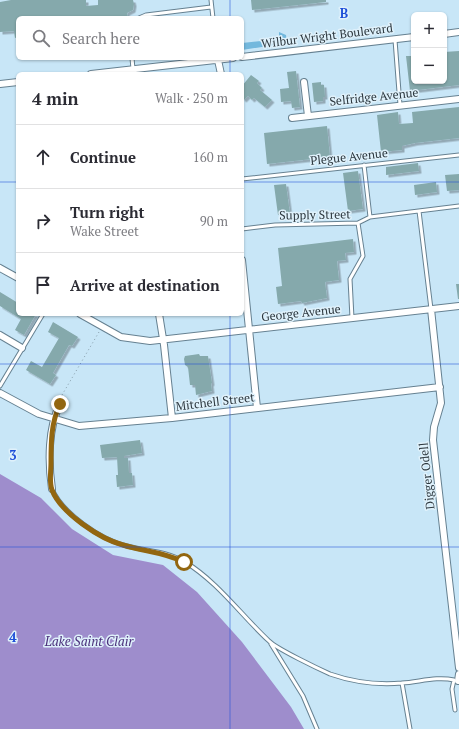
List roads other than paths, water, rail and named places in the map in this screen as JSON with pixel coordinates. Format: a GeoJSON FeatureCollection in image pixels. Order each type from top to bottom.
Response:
{"type":"FeatureCollection","features":[{"type":"Feature","properties":{"kind":"street"},"geometry":{"type":"LineString","coordinates":[[447,34],[459,32]]}},
{"type":"Feature","properties":{"kind":"street","name":"Wilbur Wright Boulevard"},"geometry":{"type":"LineString","coordinates":[[244,57],[411,38]]}},
{"type":"Feature","properties":{"kind":"street"},"geometry":{"type":"LineString","coordinates":[[133,72],[211,60]]}},
{"type":"Feature","properties":{"kind":"street"},"geometry":{"type":"LineString","coordinates":[[218,60],[221,72]]}},
{"type":"Feature","properties":{"kind":"street"},"geometry":{"type":"LineString","coordinates":[[0,84],[16,82]]}},
{"type":"Feature","properties":{"kind":"street"},"geometry":{"type":"LineString","coordinates":[[304,82],[308,116]]}},
{"type":"Feature","properties":{"kind":"street","name":"Selfridge Avenue"},"geometry":{"type":"LineString","coordinates":[[292,118],[459,99]]}},
{"type":"Feature","properties":{"kind":"street"},"geometry":{"type":"LineString","coordinates":[[0,268],[16,277]]}},
{"type":"Feature","properties":{"kind":"street"},"geometry":{"type":"LineString","coordinates":[[244,304],[249,330],[257,408]]}},
{"type":"Feature","properties":{"kind":"street","name":"George Avenue"},"geometry":{"type":"LineString","coordinates":[[84,316],[121,336],[139,340],[249,330],[459,306]]}},
{"type":"Feature","properties":{"kind":"street","name":"Digger Odell"},"geometry":{"type":"LineString","coordinates":[[431,309],[441,403],[434,427],[434,440],[459,668]]}},
{"type":"Feature","properties":{"kind":"street"},"geometry":{"type":"LineString","coordinates":[[159,316],[172,418]]}},
{"type":"Feature","properties":{"kind":"street"},"geometry":{"type":"LineString","coordinates":[[0,335],[22,348]]}},
{"type":"Feature","properties":{"kind":"street","name":"Mitchell Street"},"geometry":{"type":"LineString","coordinates":[[0,393],[39,414],[54,420],[78,426],[172,418],[440,387]]}},
{"type":"Feature","properties":{"kind":"street"},"geometry":{"type":"LineString","coordinates":[[52,489],[51,440],[54,420],[60,404]]}},
{"type":"Feature","properties":{"kind":"street"},"geometry":{"type":"LineString","coordinates":[[457,681],[459,674]]}},
{"type":"Feature","properties":{"kind":"lane"},"geometry":{"type":"LineString","coordinates":[[211,0],[213,16]]}},
{"type":"Feature","properties":{"kind":"lane"},"geometry":{"type":"LineString","coordinates":[[142,16],[146,14],[211,7]]}},
{"type":"Feature","properties":{"kind":"lane"},"geometry":{"type":"LineString","coordinates":[[395,40],[400,106]]}},
{"type":"Feature","properties":{"kind":"lane"},"geometry":{"type":"LineString","coordinates":[[132,60],[133,72]]}},
{"type":"Feature","properties":{"kind":"lane","name":"Plegue Avenue"},"geometry":{"type":"LineString","coordinates":[[244,179],[364,164],[459,155]]}},
{"type":"Feature","properties":{"kind":"lane"},"geometry":{"type":"LineString","coordinates":[[364,164],[370,217]]}},
{"type":"Feature","properties":{"kind":"lane","name":"Supply Street"},"geometry":{"type":"LineString","coordinates":[[244,229],[275,225],[358,223],[370,217],[459,206]]}},
{"type":"Feature","properties":{"kind":"lane","name":"Digger Odell"},"geometry":{"type":"LineString","coordinates":[[419,211],[431,309]]}},
{"type":"Feature","properties":{"kind":"lane"},"geometry":{"type":"LineString","coordinates":[[352,318],[350,278],[363,256],[358,223]]}},
{"type":"Feature","properties":{"kind":"lane"},"geometry":{"type":"LineString","coordinates":[[0,386],[41,316]]}},
{"type":"Feature","properties":{"kind":"lane"},"geometry":{"type":"LineString","coordinates":[[52,489],[67,511],[106,538],[126,546],[160,552],[178,559],[191,566],[232,603],[270,642],[303,696],[317,729]]}},
{"type":"Feature","properties":{"kind":"lane"},"geometry":{"type":"LineString","coordinates":[[270,642],[331,674],[356,680],[402,684],[444,678],[457,681],[452,689],[455,710]]}},
{"type":"Feature","properties":{"kind":"lane"},"geometry":{"type":"LineString","coordinates":[[402,684],[410,729]]}},
{"type":"Feature","properties":{"kind":"lane"},"geometry":{"type":"LineString","coordinates":[[454,705],[459,704]]}},
{"type":"Feature","properties":{"kind":"water","name":"Lake Saint Clair"},"geometry":{"type":"Polygon","coordinates":[[[0,474],[41,498],[72,529],[113,555],[163,565],[197,592],[242,642],[291,707],[304,729],[0,729],[0,474]]]}}]}
